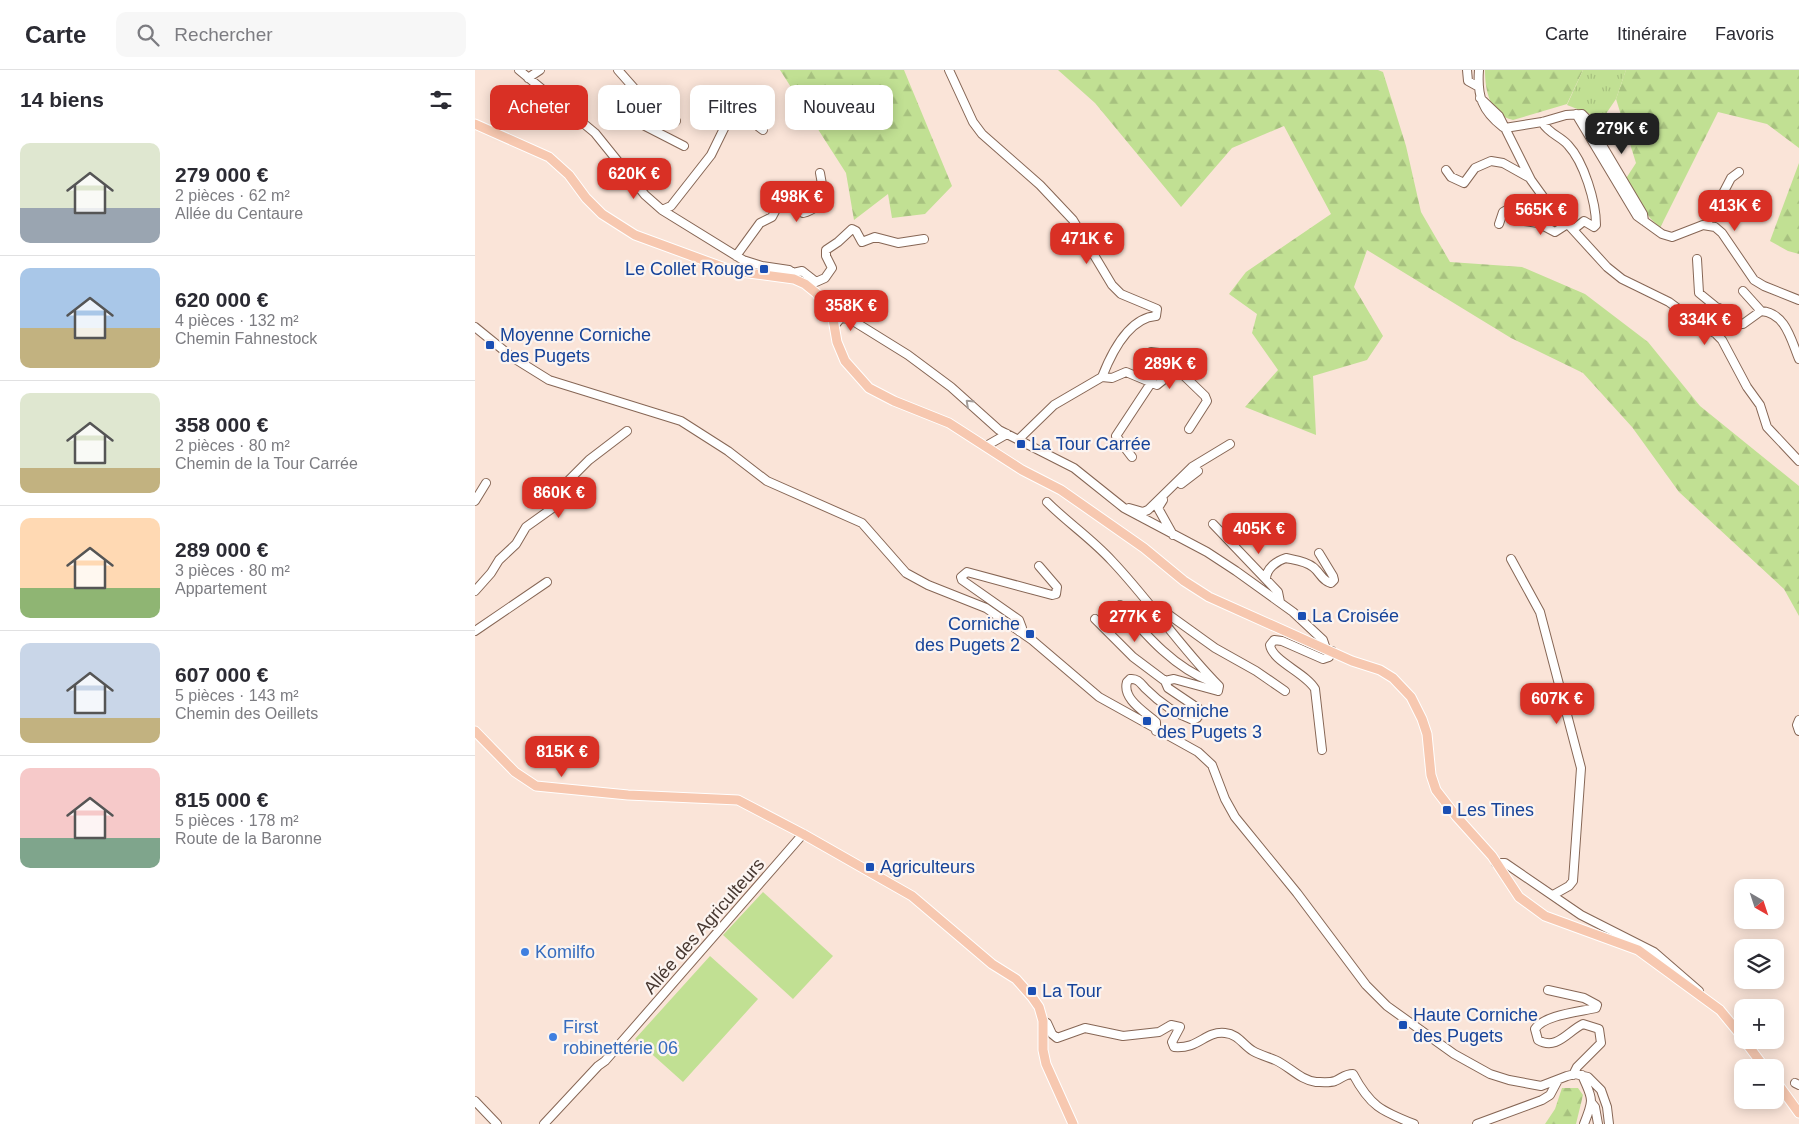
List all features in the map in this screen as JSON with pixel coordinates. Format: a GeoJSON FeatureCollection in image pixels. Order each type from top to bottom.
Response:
{"type":"FeatureCollection","features":[{"type":"Feature","properties":{"kind":"main road"},"geometry":{"type":"LineString","coordinates":[[475,124],[549,157],[569,175],[601,214],[635,235],[733,271],[794,276],[834,310],[840,348],[849,367],[869,388],[893,401],[949,423],[1022,470],[1075,499],[1144,548],[1197,590],[1329,650],[1380,670],[1393,678],[1407,692],[1425,726],[1431,775],[1437,790],[1496,863],[1512,889],[1529,906],[1545,916],[1633,948],[1722,1013],[1734,1028]]}},
{"type":"Feature","properties":{"kind":"main road"},"geometry":{"type":"LineString","coordinates":[[475,731],[515,772],[536,786],[628,795],[738,800],[803,834],[896,887],[925,907],[987,960],[1023,986],[1039,1007],[1043,1021],[1043,1050],[1046,1064],[1073,1124]]}},
{"type":"Feature","properties":{"kind":"main road"},"geometry":{"type":"LineString","coordinates":[[1751,1049],[1758,1059]]}},
{"type":"Feature","properties":{"kind":"main road"},"geometry":{"type":"LineString","coordinates":[[1784,1092],[1799,1113]]}},
{"type":"Feature","properties":{"kind":"street"},"geometry":{"type":"LineString","coordinates":[[519,70],[595,133],[645,195],[662,210],[736,256],[753,264],[789,270],[794,276],[802,271],[816,282],[825,278],[832,268],[826,256],[826,250],[838,242],[851,229],[857,231],[862,242],[875,237],[898,243],[924,239]]}},
{"type":"Feature","properties":{"kind":"street"},"geometry":{"type":"LineString","coordinates":[[528,78],[541,70]]}},
{"type":"Feature","properties":{"kind":"street"},"geometry":{"type":"LineString","coordinates":[[618,70],[632,85]]}},
{"type":"Feature","properties":{"kind":"street"},"geometry":{"type":"LineString","coordinates":[[949,70],[973,122],[982,134],[1040,185],[1073,220],[1113,285],[1121,294],[1157,309],[1155,316],[1143,318],[1137,322],[1115,349],[1109,358],[1102,377]]}},
{"type":"Feature","properties":{"kind":"street"},"geometry":{"type":"LineString","coordinates":[[1467,70],[1468,81],[1477,86]]}},
{"type":"Feature","properties":{"kind":"street"},"geometry":{"type":"LineString","coordinates":[[1479,70],[1477,86],[1487,113],[1505,128],[1531,180],[1551,206],[1592,251],[1622,279],[1669,302],[1705,328],[1715,332],[1760,405],[1767,427],[1799,461]]}},
{"type":"Feature","properties":{"kind":"street"},"geometry":{"type":"LineString","coordinates":[[1505,128],[1576,114],[1637,216],[1662,234],[1672,237],[1707,224],[1731,178],[1739,172]]}},
{"type":"Feature","properties":{"kind":"street"},"geometry":{"type":"LineString","coordinates":[[1499,224],[1503,212],[1510,208],[1524,221],[1538,223],[1555,232],[1584,221],[1594,227],[1597,225],[1589,187],[1573,151],[1567,143],[1547,130],[1542,122]]}},
{"type":"Feature","properties":{"kind":"street"},"geometry":{"type":"LineString","coordinates":[[653,130],[683,146]]}},
{"type":"Feature","properties":{"kind":"street"},"geometry":{"type":"LineString","coordinates":[[662,210],[671,206],[711,155],[723,130]]}},
{"type":"Feature","properties":{"kind":"street"},"geometry":{"type":"LineString","coordinates":[[1512,167],[1518,163],[1519,157]]}},
{"type":"Feature","properties":{"kind":"street"},"geometry":{"type":"LineString","coordinates":[[1446,170],[1451,177],[1464,183],[1475,168],[1484,163],[1498,161],[1512,167],[1531,180]]}},
{"type":"Feature","properties":{"kind":"street"},"geometry":{"type":"LineString","coordinates":[[736,256],[760,223],[773,217],[782,198],[785,197],[793,208],[803,213],[820,201],[823,189],[820,174]]}},
{"type":"Feature","properties":{"kind":"street"},"geometry":{"type":"LineString","coordinates":[[1707,224],[1723,233],[1758,284],[1799,300]]}},
{"type":"Feature","properties":{"kind":"street"},"geometry":{"type":"LineString","coordinates":[[1697,259],[1699,293],[1739,325],[1761,311]]}},
{"type":"Feature","properties":{"kind":"street"},"geometry":{"type":"LineString","coordinates":[[1743,292],[1761,311],[1771,314],[1786,325],[1799,359]]}},
{"type":"Feature","properties":{"kind":"street"},"geometry":{"type":"LineString","coordinates":[[1705,328],[1719,308]]}},
{"type":"Feature","properties":{"kind":"street"},"geometry":{"type":"LineString","coordinates":[[837,322],[850,319],[908,355],[951,387],[992,424],[1007,434],[1074,468],[1124,508],[1220,561],[1280,602],[1323,640],[1329,650],[1329,658],[1323,659],[1282,641],[1274,640],[1270,645],[1275,655],[1309,680],[1315,689],[1322,750]]}},
{"type":"Feature","properties":{"kind":"street"},"geometry":{"type":"LineString","coordinates":[[475,327],[513,357],[549,380],[681,421],[728,451],[767,481],[862,523],[906,573],[916,579],[980,605],[1020,632],[1099,697],[1198,752],[1212,765],[1225,799],[1235,817],[1297,893],[1366,985],[1387,1006],[1455,1054],[1491,1074],[1533,1086],[1547,1085],[1573,1075],[1582,1075],[1593,1080],[1601,1090],[1607,1107],[1609,1124]]}},
{"type":"Feature","properties":{"kind":"street"},"geometry":{"type":"LineString","coordinates":[[1151,352],[1159,353],[1205,396],[1207,401],[1189,429]]}},
{"type":"Feature","properties":{"kind":"street"},"geometry":{"type":"LineString","coordinates":[[1019,439],[1054,405],[1102,377],[1112,378],[1125,372],[1157,385],[1177,369]]}},
{"type":"Feature","properties":{"kind":"street"},"geometry":{"type":"LineString","coordinates":[[1132,457],[1116,436],[1151,383]]}},
{"type":"Feature","properties":{"kind":"street"},"geometry":{"type":"LineString","coordinates":[[475,591],[491,573],[499,560],[515,544],[526,527],[561,502],[569,480],[589,460],[627,431]]}},
{"type":"Feature","properties":{"kind":"street"},"geometry":{"type":"LineString","coordinates":[[986,446],[1007,434]]}},
{"type":"Feature","properties":{"kind":"street"},"geometry":{"type":"LineString","coordinates":[[1124,508],[1143,512],[1148,510],[1192,467],[1230,444]]}},
{"type":"Feature","properties":{"kind":"street"},"geometry":{"type":"LineString","coordinates":[[1173,536],[1158,508],[1159,504],[1167,495],[1198,471]]}},
{"type":"Feature","properties":{"kind":"street"},"geometry":{"type":"LineString","coordinates":[[475,502],[485,483]]}},
{"type":"Feature","properties":{"kind":"street"},"geometry":{"type":"LineString","coordinates":[[1047,502],[1067,523],[1092,540],[1157,612],[1200,668],[1220,689],[1218,691],[1174,679],[1165,680]]}},
{"type":"Feature","properties":{"kind":"street"},"geometry":{"type":"LineString","coordinates":[[1213,524],[1278,592],[1280,602]]}},
{"type":"Feature","properties":{"kind":"street"},"geometry":{"type":"LineString","coordinates":[[1266,579],[1266,574],[1272,566],[1286,558],[1314,567],[1327,582],[1331,583],[1334,580],[1333,576],[1319,553]]}},
{"type":"Feature","properties":{"kind":"street"},"geometry":{"type":"LineString","coordinates":[[1511,559],[1540,612],[1581,768],[1573,881],[1569,886],[1553,895]]}},
{"type":"Feature","properties":{"kind":"street"},"geometry":{"type":"LineString","coordinates":[[1020,632],[1022,628],[1019,620],[962,580],[961,577],[967,572],[1052,595],[1056,594],[1057,587],[1039,566]]}},
{"type":"Feature","properties":{"kind":"street"},"geometry":{"type":"LineString","coordinates":[[475,632],[547,582]]}},
{"type":"Feature","properties":{"kind":"street"},"geometry":{"type":"LineString","coordinates":[[1120,605],[1151,642],[1197,675],[1216,683]]}},
{"type":"Feature","properties":{"kind":"street"},"geometry":{"type":"LineString","coordinates":[[1157,612],[1165,612],[1215,648],[1256,670],[1285,691]]}},
{"type":"Feature","properties":{"kind":"street"},"geometry":{"type":"LineString","coordinates":[[1095,619],[1133,657],[1165,680],[1168,688],[1202,711],[1193,720],[1180,715],[1159,700],[1137,680],[1131,679],[1127,682],[1126,692],[1155,722],[1156,730]]}},
{"type":"Feature","properties":{"kind":"street"},"geometry":{"type":"LineString","coordinates":[[1799,720],[1797,725],[1799,730]]}},
{"type":"Feature","properties":{"kind":"street","name":"Allée des Agriculteurs"},"geometry":{"type":"LineString","coordinates":[[544,1124],[598,1066],[605,1061],[803,834]]}},
{"type":"Feature","properties":{"kind":"street"},"geometry":{"type":"LineString","coordinates":[[1496,863],[1505,863],[1581,915],[1654,952],[1698,990],[1699,996]]}},
{"type":"Feature","properties":{"kind":"street"},"geometry":{"type":"LineString","coordinates":[[1548,990],[1584,998],[1597,1005],[1596,1008],[1548,1019],[1538,1024],[1535,1029],[1538,1040],[1549,1044],[1557,1042],[1583,1024],[1599,1029],[1601,1043],[1577,1067],[1573,1075]]}},
{"type":"Feature","properties":{"kind":"street"},"geometry":{"type":"LineString","coordinates":[[1043,1021],[1047,1023],[1052,1034],[1057,1038],[1085,1028],[1123,1036],[1159,1032],[1171,1025],[1180,1027],[1172,1042],[1174,1047],[1183,1048],[1196,1045],[1207,1036],[1216,1033],[1227,1033],[1241,1040],[1253,1051],[1277,1061],[1295,1074],[1315,1082],[1335,1081],[1346,1074],[1353,1074],[1364,1096],[1378,1108],[1414,1124]]}},
{"type":"Feature","properties":{"kind":"street"},"geometry":{"type":"LineString","coordinates":[[1582,1075],[1591,1092],[1591,1102],[1585,1124]]}},
{"type":"Feature","properties":{"kind":"street"},"geometry":{"type":"LineString","coordinates":[[1477,1124],[1542,1100],[1550,1095],[1558,1080]]}},
{"type":"Feature","properties":{"kind":"street"},"geometry":{"type":"LineString","coordinates":[[475,1101],[497,1124]]}},
{"type":"Feature","properties":{"kind":"street"},"geometry":{"type":"LineString","coordinates":[[1591,1102],[1595,1108],[1598,1124]]}},
{"type":"Feature","properties":{"kind":"green space"},"geometry":{"type":"Polygon","coordinates":[[[780,70],[904,70],[952,186],[925,214],[892,218],[888,194],[854,220],[846,173],[818,130],[893,130],[893,85],[790,85],[780,70]]]}},
{"type":"Feature","properties":{"kind":"green space"},"geometry":{"type":"Polygon","coordinates":[[[1058,70],[1378,70],[1383,72],[1406,146],[1421,212],[1450,262],[1522,267],[1585,294],[1648,342],[1700,406],[1799,486],[1799,616],[1784,589],[1679,492],[1632,427],[1583,373],[1511,338],[1367,250],[1354,287],[1383,336],[1367,360],[1313,376],[1316,435],[1245,407],[1278,370],[1252,333],[1257,314],[1229,294],[1246,272],[1331,214],[1284,126],[1232,148],[1181,207],[1095,103],[1058,70]]]}},
{"type":"Feature","properties":{"kind":"green space"},"geometry":{"type":"Polygon","coordinates":[[[1485,70],[1583,70],[1567,104],[1513,120],[1499,113],[1490,101],[1486,86],[1485,70]]]}},
{"type":"Feature","properties":{"kind":"green space"},"geometry":{"type":"Polygon","coordinates":[[[1583,70],[1626,70],[1616,99],[1597,127],[1590,114],[1567,105],[1583,70]]]}},
{"type":"Feature","properties":{"kind":"green space"},"geometry":{"type":"Polygon","coordinates":[[[1626,70],[1799,70],[1799,148],[1767,124],[1718,112],[1660,228],[1650,218],[1625,180],[1636,163],[1616,99],[1626,70]]]}},
{"type":"Feature","properties":{"kind":"green space"},"geometry":{"type":"Polygon","coordinates":[[[1799,163],[1799,254],[1788,251],[1770,241],[1799,163]]]}},
{"type":"Feature","properties":{"kind":"green space"},"geometry":{"type":"Polygon","coordinates":[[[763,892],[833,956],[793,999],[723,935],[763,892]]]}},
{"type":"Feature","properties":{"kind":"green space"},"geometry":{"type":"Polygon","coordinates":[[[710,956],[758,999],[683,1082],[635,1039],[710,956]]]}},
{"type":"Feature","properties":{"kind":"green space"},"geometry":{"type":"Polygon","coordinates":[[[1562,1088],[1578,1088],[1583,1095],[1576,1124],[1545,1124],[1555,1109],[1562,1088]]]}},
{"type":"Feature","properties":{"kind":"place","name":"Le Collet Rouge"},"geometry":{"type":"Point","coordinates":[764,269]}},
{"type":"Feature","properties":{"kind":"place","name":"Moyenne Corniche des Pugets"},"geometry":{"type":"Point","coordinates":[490,345]}},
{"type":"Feature","properties":{"kind":"place","name":"La Tour Carrée"},"geometry":{"type":"Point","coordinates":[1021,444]}},
{"type":"Feature","properties":{"kind":"place","name":"La Croisée"},"geometry":{"type":"Point","coordinates":[1302,616]}},
{"type":"Feature","properties":{"kind":"place","name":"Corniche des Pugets 2"},"geometry":{"type":"Point","coordinates":[1030,634]}},
{"type":"Feature","properties":{"kind":"place","name":"Corniche des Pugets 3"},"geometry":{"type":"Point","coordinates":[1147,721]}},
{"type":"Feature","properties":{"kind":"place","name":"Les Tines"},"geometry":{"type":"Point","coordinates":[1447,810]}},
{"type":"Feature","properties":{"kind":"place","name":"Agriculteurs"},"geometry":{"type":"Point","coordinates":[870,867]}},
{"type":"Feature","properties":{"kind":"place","name":"Komilfo"},"geometry":{"type":"Point","coordinates":[525,952]}},
{"type":"Feature","properties":{"kind":"place","name":"La Tour"},"geometry":{"type":"Point","coordinates":[1032,991]}},
{"type":"Feature","properties":{"kind":"place","name":"Haute Corniche des Pugets"},"geometry":{"type":"Point","coordinates":[1403,1025]}},
{"type":"Feature","properties":{"kind":"place","name":"First robinetterie 06"},"geometry":{"type":"Point","coordinates":[553,1037]}}]}
